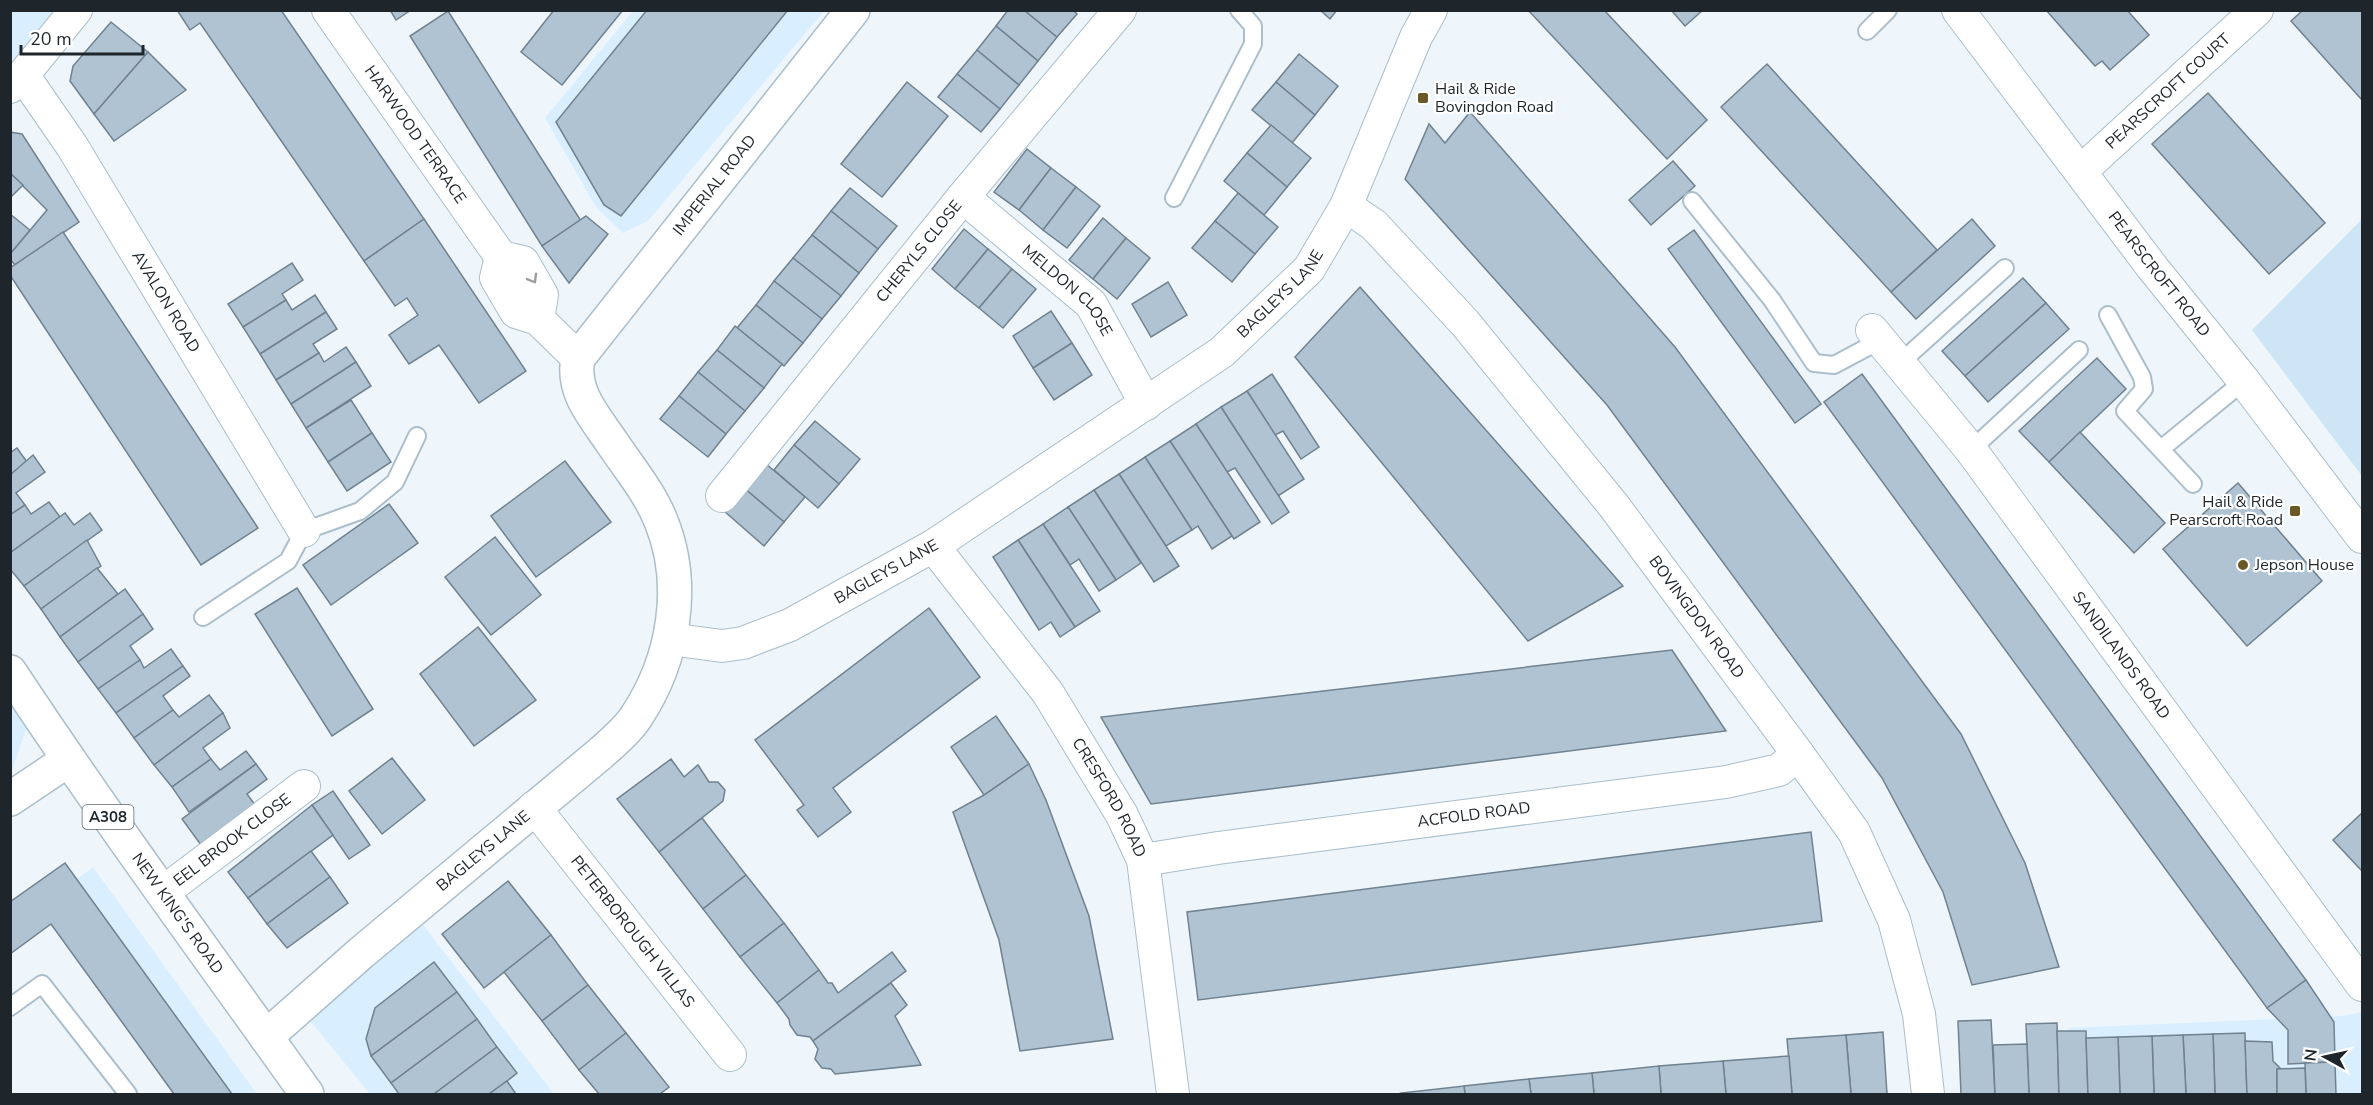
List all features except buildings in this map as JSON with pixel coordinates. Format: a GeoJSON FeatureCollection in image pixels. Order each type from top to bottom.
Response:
{"type":"FeatureCollection","features":[{"type":"Feature","properties":{"kind":"street"},"geometry":{"type":"LineString","coordinates":[[17,81],[76,10]]}},
{"type":"Feature","properties":{"kind":"street","name":"HARWOOD TERRACE"},"geometry":{"type":"LineString","coordinates":[[328,10],[501,257],[522,262],[542,295],[538,319],[578,358]]}},
{"type":"Feature","properties":{"kind":"street","name":"IMPERIAL ROAD"},"geometry":{"type":"LineString","coordinates":[[578,358],[853,10]]}},
{"type":"Feature","properties":{"kind":"street","name":"CHERYLS CLOSE"},"geometry":{"type":"LineString","coordinates":[[722,496],[963,197],[1120,10]]}},
{"type":"Feature","properties":{"kind":"street","name":"BAGLEYS LANE"},"geometry":{"type":"LineString","coordinates":[[266,1036],[361,953],[601,753],[635,719],[658,679],[670,639],[722,646],[743,643],[790,625],[933,546],[1222,352],[1309,269],[1346,206],[1416,37],[1431,10]]}},
{"type":"Feature","properties":{"kind":"street","name":"PEARSCROFT ROAD"},"geometry":{"type":"LineString","coordinates":[[1958,10],[2152,267],[2244,381],[2362,537]]}},
{"type":"Feature","properties":{"kind":"street","name":"PEARSCROFT COURT"},"geometry":{"type":"LineString","coordinates":[[2081,171],[2257,10]]}},
{"type":"Feature","properties":{"kind":"street","name":"AVALON ROAD"},"geometry":{"type":"LineString","coordinates":[[17,81],[72,146],[304,531]]}},
{"type":"Feature","properties":{"kind":"street","name":"MELDON CLOSE"},"geometry":{"type":"LineString","coordinates":[[963,197],[1091,304],[1146,404]]}},
{"type":"Feature","properties":{"kind":"street","name":"BOVINGDON ROAD"},"geometry":{"type":"LineString","coordinates":[[1346,206],[1374,225],[1465,323],[1614,506],[1854,832],[1894,920],[1919,1014],[1928,1095]]}},
{"type":"Feature","properties":{"kind":"street","name":"SANDILANDS ROAD"},"geometry":{"type":"LineString","coordinates":[[1876,335],[1971,450],[2362,985]]}},
{"type":"Feature","properties":{"kind":"street"},"geometry":{"type":"LineString","coordinates":[[578,358],[575,370],[581,396],[649,497],[661,521],[675,569],[675,595],[670,639]]}},
{"type":"Feature","properties":{"kind":"street","name":"CRESFORD ROAD"},"geometry":{"type":"LineString","coordinates":[[933,546],[1048,693],[1122,815],[1143,860],[1173,1095]]}},
{"type":"Feature","properties":{"kind":"street","name":"NEW KING'S ROAD"},"geometry":{"type":"LineString","coordinates":[[10,672],[68,760],[307,1095]]}},
{"type":"Feature","properties":{"kind":"street","name":"ACFOLD ROAD"},"geometry":{"type":"LineString","coordinates":[[1143,860],[1218,848],[1726,782],[1779,770],[1798,754]]}},
{"type":"Feature","properties":{"kind":"street"},"geometry":{"type":"LineString","coordinates":[[10,799],[68,760]]}},
{"type":"Feature","properties":{"kind":"street","name":"EEL BROOK CLOSE"},"geometry":{"type":"LineString","coordinates":[[162,893],[304,786]]}},
{"type":"Feature","properties":{"kind":"street","name":"PETERBOROUGH VILLAS"},"geometry":{"type":"LineString","coordinates":[[534,807],[730,1056]]}},
{"type":"Feature","properties":{"kind":"lane"},"geometry":{"type":"LineString","coordinates":[[1174,198],[1253,44],[1253,26],[1239,10]]}},
{"type":"Feature","properties":{"kind":"lane"},"geometry":{"type":"LineString","coordinates":[[1867,31],[1888,10]]}},
{"type":"Feature","properties":{"kind":"lane"},"geometry":{"type":"LineString","coordinates":[[1692,201],[1772,300],[1814,363],[1834,365],[1876,335]]}},
{"type":"Feature","properties":{"kind":"lane"},"geometry":{"type":"LineString","coordinates":[[1900,363],[2005,268]]}},
{"type":"Feature","properties":{"kind":"lane"},"geometry":{"type":"LineString","coordinates":[[2108,315],[2142,377],[2144,389],[2125,411],[2193,484]]}},
{"type":"Feature","properties":{"kind":"lane"},"geometry":{"type":"LineString","coordinates":[[1971,450],[2079,350]]}},
{"type":"Feature","properties":{"kind":"lane"},"geometry":{"type":"LineString","coordinates":[[2161,449],[2244,381]]}},
{"type":"Feature","properties":{"kind":"lane"},"geometry":{"type":"LineString","coordinates":[[203,617],[288,561],[304,531],[360,511],[369,504],[395,482],[417,436]]}},
{"type":"Feature","properties":{"kind":"lane"},"geometry":{"type":"LineString","coordinates":[[10,1007],[42,984],[128,1095]]}},
{"type":"Feature","properties":{"kind":"shaded area"},"geometry":{"type":"Polygon","coordinates":[[[11,11],[58,11],[11,76],[11,11]]]}},
{"type":"Feature","properties":{"kind":"shaded area"},"geometry":{"type":"Polygon","coordinates":[[[633,11],[824,11],[648,221],[623,233],[596,207],[545,118],[633,11]]]}},
{"type":"Feature","properties":{"kind":"shaded area"},"geometry":{"type":"Polygon","coordinates":[[[2362,219],[2362,476],[2252,330],[2362,219]]]}},
{"type":"Feature","properties":{"kind":"shaded area"},"geometry":{"type":"Polygon","coordinates":[[[11,690],[30,717],[11,774],[11,690]]]}},
{"type":"Feature","properties":{"kind":"shaded area"},"geometry":{"type":"Polygon","coordinates":[[[93,867],[257,1094],[202,1094],[51,899],[93,867]]]}},
{"type":"Feature","properties":{"kind":"shaded area"},"geometry":{"type":"Polygon","coordinates":[[[403,899],[554,1094],[370,1094],[288,994],[403,899]]]}},
{"type":"Feature","properties":{"kind":"shaded area"},"geometry":{"type":"Polygon","coordinates":[[[2362,1012],[2362,1094],[2072,1094],[2068,1028],[2343,1016],[2362,1012]]]}},
{"type":"Feature","properties":{"kind":"place","name":"Hail & Ride Bovingdon Road"},"geometry":{"type":"Point","coordinates":[1423,98]}},
{"type":"Feature","properties":{"kind":"place","name":"Hail & Ride Pearscroft Road"},"geometry":{"type":"Point","coordinates":[2295,511]}},
{"type":"Feature","properties":{"kind":"place","name":"Jepson House"},"geometry":{"type":"Point","coordinates":[2243,565]}}]}
